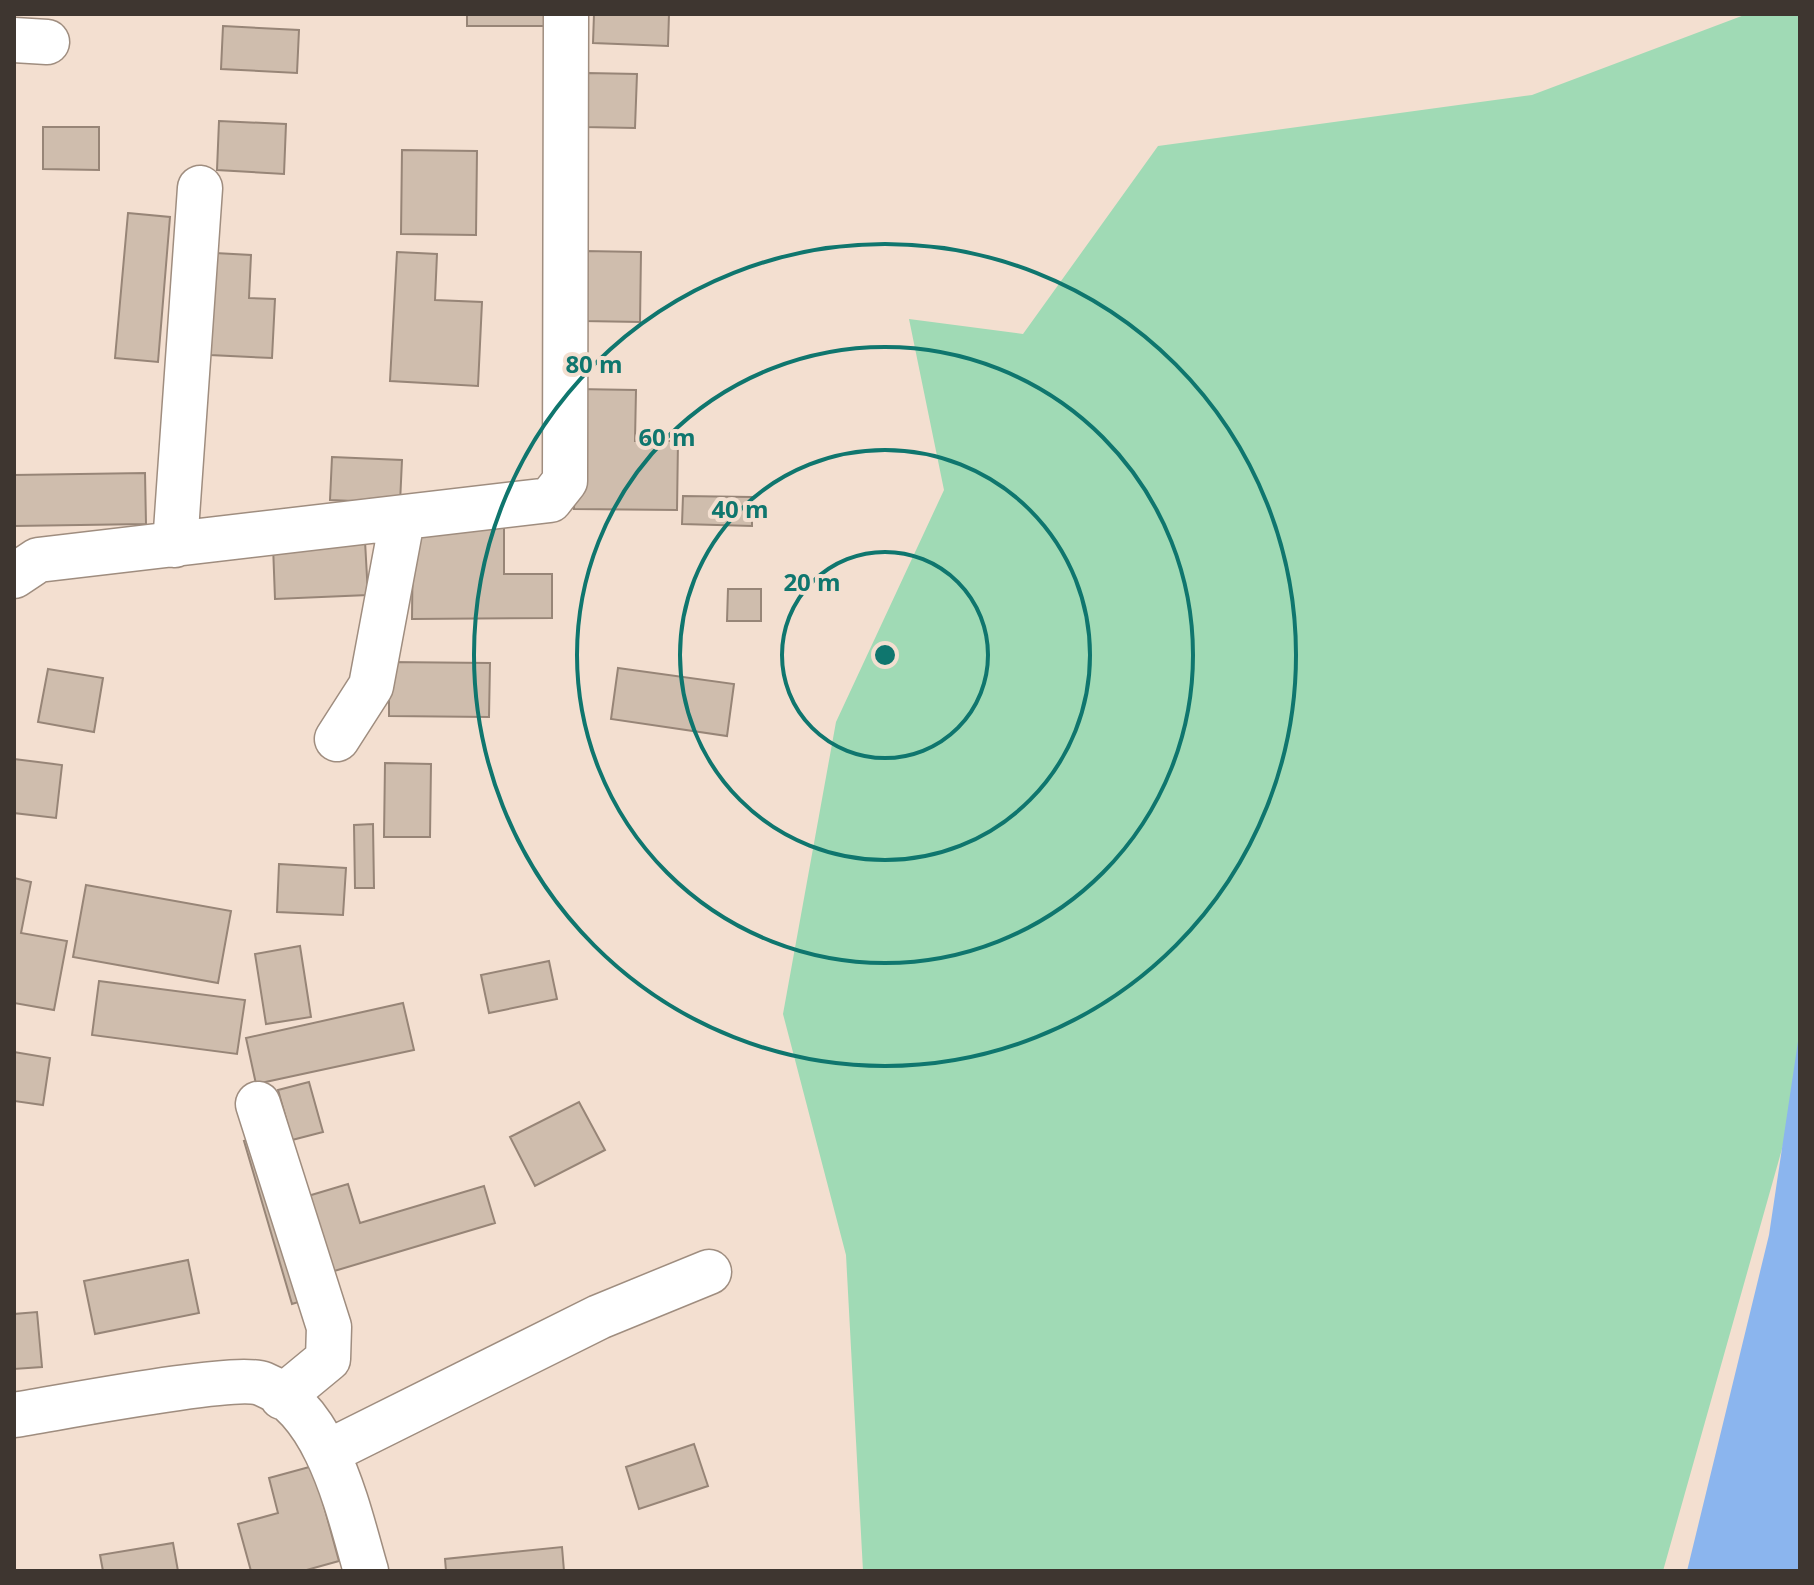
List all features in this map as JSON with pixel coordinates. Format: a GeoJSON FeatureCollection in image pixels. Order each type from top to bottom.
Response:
{"type":"FeatureCollection","features":[{"type":"Feature","properties":{"kind":"street"},"geometry":{"type":"LineString","coordinates":[[14,576],[38,560],[402,520],[550,500],[565,481],[566,14]]}},
{"type":"Feature","properties":{"kind":"street"},"geometry":{"type":"LineString","coordinates":[[175,545],[200,188]]}},
{"type":"Feature","properties":{"kind":"street"},"geometry":{"type":"LineString","coordinates":[[337,739],[371,686],[402,520]]}},
{"type":"Feature","properties":{"kind":"street"},"geometry":{"type":"LineString","coordinates":[[258,1104],[329,1327],[328,1359],[282,1397]]}},
{"type":"Feature","properties":{"kind":"street"},"geometry":{"type":"LineString","coordinates":[[328,1452],[599,1317],[709,1272]]}},
{"type":"Feature","properties":{"kind":"street"},"geometry":{"type":"LineString","coordinates":[[14,1415],[199,1386],[261,1383],[294,1405],[328,1452],[364,1571]]}},
{"type":"Feature","properties":{"kind":"green space"},"geometry":{"type":"Polygon","coordinates":[[[1747,14],[1800,14],[1800,1085],[1663,1571],[863,1571],[846,1255],[783,1014],[836,722],[944,490],[909,319],[1023,334],[1158,146],[1532,95],[1747,14]]]}},
{"type":"Feature","properties":{"kind":"water"},"geometry":{"type":"Polygon","coordinates":[[[1800,1028],[1800,1571],[1687,1571],[1769,1235],[1800,1028]]]}},
{"type":"Feature","properties":{"kind":"building"},"geometry":{"type":"Polygon","coordinates":[[[467,14],[552,14],[551,26],[467,26],[467,14]]]}},
{"type":"Feature","properties":{"kind":"building"},"geometry":{"type":"Polygon","coordinates":[[[594,14],[669,14],[668,46],[593,43],[594,14]]]}},
{"type":"Feature","properties":{"kind":"building"},"geometry":{"type":"Polygon","coordinates":[[[223,26],[299,30],[297,73],[221,69],[223,26]]]}},
{"type":"Feature","properties":{"kind":"building"},"geometry":{"type":"Polygon","coordinates":[[[587,73],[637,74],[635,128],[584,127],[587,73]]]}},
{"type":"Feature","properties":{"kind":"building"},"geometry":{"type":"Polygon","coordinates":[[[219,121],[286,124],[284,174],[217,170],[219,121]]]}},
{"type":"Feature","properties":{"kind":"building"},"geometry":{"type":"Polygon","coordinates":[[[43,127],[99,127],[99,170],[43,169],[43,127]]]}},
{"type":"Feature","properties":{"kind":"building"},"geometry":{"type":"Polygon","coordinates":[[[402,150],[477,151],[476,235],[401,234],[402,150]]]}},
{"type":"Feature","properties":{"kind":"building"},"geometry":{"type":"Polygon","coordinates":[[[128,213],[170,217],[158,362],[115,358],[128,213]]]}},
{"type":"Feature","properties":{"kind":"building"},"geometry":{"type":"Polygon","coordinates":[[[584,251],[641,252],[640,322],[583,321],[584,251]]]}},
{"type":"Feature","properties":{"kind":"building"},"geometry":{"type":"Polygon","coordinates":[[[397,252],[437,254],[435,300],[482,302],[478,386],[390,381],[397,252]]]}},
{"type":"Feature","properties":{"kind":"building"},"geometry":{"type":"Polygon","coordinates":[[[215,253],[251,255],[249,298],[275,299],[272,358],[210,355],[215,253]]]}},
{"type":"Feature","properties":{"kind":"building"},"geometry":{"type":"Polygon","coordinates":[[[576,389],[636,390],[635,441],[678,441],[677,510],[574,509],[576,389]]]}},
{"type":"Feature","properties":{"kind":"building"},"geometry":{"type":"Polygon","coordinates":[[[332,457],[402,460],[400,503],[330,500],[332,457]]]}},
{"type":"Feature","properties":{"kind":"building"},"geometry":{"type":"Polygon","coordinates":[[[145,473],[146,524],[14,526],[14,475],[145,473]]]}},
{"type":"Feature","properties":{"kind":"building"},"geometry":{"type":"Polygon","coordinates":[[[683,496],[752,497],[752,526],[682,524],[683,496]]]}},
{"type":"Feature","properties":{"kind":"building"},"geometry":{"type":"Polygon","coordinates":[[[413,526],[504,526],[504,574],[552,574],[552,618],[412,619],[413,526]]]}},
{"type":"Feature","properties":{"kind":"building"},"geometry":{"type":"Polygon","coordinates":[[[365,541],[368,595],[275,599],[273,545],[365,541]]]}},
{"type":"Feature","properties":{"kind":"building"},"geometry":{"type":"Polygon","coordinates":[[[728,589],[761,589],[761,621],[727,621],[728,589]]]}},
{"type":"Feature","properties":{"kind":"building"},"geometry":{"type":"Polygon","coordinates":[[[389,662],[490,663],[489,717],[389,716],[389,662]]]}},
{"type":"Feature","properties":{"kind":"building"},"geometry":{"type":"Polygon","coordinates":[[[618,668],[734,684],[727,736],[611,719],[618,668]]]}},
{"type":"Feature","properties":{"kind":"building"},"geometry":{"type":"Polygon","coordinates":[[[48,669],[103,678],[94,732],[38,722],[48,669]]]}},
{"type":"Feature","properties":{"kind":"building"},"geometry":{"type":"Polygon","coordinates":[[[14,759],[62,765],[56,818],[14,813],[14,759]]]}},
{"type":"Feature","properties":{"kind":"building"},"geometry":{"type":"Polygon","coordinates":[[[385,763],[431,764],[430,837],[384,837],[385,763]]]}},
{"type":"Feature","properties":{"kind":"building"},"geometry":{"type":"Polygon","coordinates":[[[373,824],[374,888],[355,888],[354,825],[373,824]]]}},
{"type":"Feature","properties":{"kind":"building"},"geometry":{"type":"Polygon","coordinates":[[[279,864],[346,868],[343,915],[277,912],[279,864]]]}},
{"type":"Feature","properties":{"kind":"building"},"geometry":{"type":"Polygon","coordinates":[[[14,878],[31,882],[21,933],[67,941],[54,1010],[14,1003],[14,878]]]}},
{"type":"Feature","properties":{"kind":"building"},"geometry":{"type":"Polygon","coordinates":[[[86,885],[231,911],[218,983],[73,957],[86,885]]]}},
{"type":"Feature","properties":{"kind":"building"},"geometry":{"type":"Polygon","coordinates":[[[300,946],[311,1017],[266,1024],[255,954],[300,946]]]}},
{"type":"Feature","properties":{"kind":"building"},"geometry":{"type":"Polygon","coordinates":[[[549,961],[557,999],[489,1013],[481,975],[549,961]]]}},
{"type":"Feature","properties":{"kind":"building"},"geometry":{"type":"Polygon","coordinates":[[[99,981],[245,1000],[237,1054],[92,1035],[99,981]]]}},
{"type":"Feature","properties":{"kind":"building"},"geometry":{"type":"Polygon","coordinates":[[[403,1003],[414,1050],[256,1084],[246,1038],[403,1003]]]}},
{"type":"Feature","properties":{"kind":"building"},"geometry":{"type":"Polygon","coordinates":[[[14,1052],[50,1058],[43,1105],[14,1101],[14,1052]]]}},
{"type":"Feature","properties":{"kind":"building"},"geometry":{"type":"Polygon","coordinates":[[[309,1082],[323,1132],[292,1140],[278,1090],[309,1082]]]}},
{"type":"Feature","properties":{"kind":"building"},"geometry":{"type":"Polygon","coordinates":[[[579,1102],[605,1150],[535,1186],[510,1137],[579,1102]]]}},
{"type":"Feature","properties":{"kind":"building"},"geometry":{"type":"Polygon","coordinates":[[[263,1136],[311,1298],[292,1304],[244,1141],[263,1136]]]}},
{"type":"Feature","properties":{"kind":"building"},"geometry":{"type":"Polygon","coordinates":[[[348,1184],[360,1223],[484,1186],[495,1223],[331,1272],[308,1196],[348,1184]]]}},
{"type":"Feature","properties":{"kind":"building"},"geometry":{"type":"Polygon","coordinates":[[[188,1260],[199,1313],[95,1334],[84,1281],[188,1260]]]}},
{"type":"Feature","properties":{"kind":"building"},"geometry":{"type":"Polygon","coordinates":[[[37,1312],[42,1367],[14,1369],[14,1314],[37,1312]]]}},
{"type":"Feature","properties":{"kind":"building"},"geometry":{"type":"Polygon","coordinates":[[[694,1444],[708,1486],[639,1509],[626,1467],[694,1444]]]}},
{"type":"Feature","properties":{"kind":"building"},"geometry":{"type":"Polygon","coordinates":[[[313,1466],[339,1561],[303,1571],[251,1571],[238,1524],[278,1513],[269,1478],[313,1466]]]}},
{"type":"Feature","properties":{"kind":"building"},"geometry":{"type":"Polygon","coordinates":[[[173,1543],[178,1571],[103,1571],[100,1555],[173,1543]]]}},
{"type":"Feature","properties":{"kind":"building"},"geometry":{"type":"Polygon","coordinates":[[[562,1547],[564,1571],[446,1571],[445,1559],[562,1547]]]}}]}
